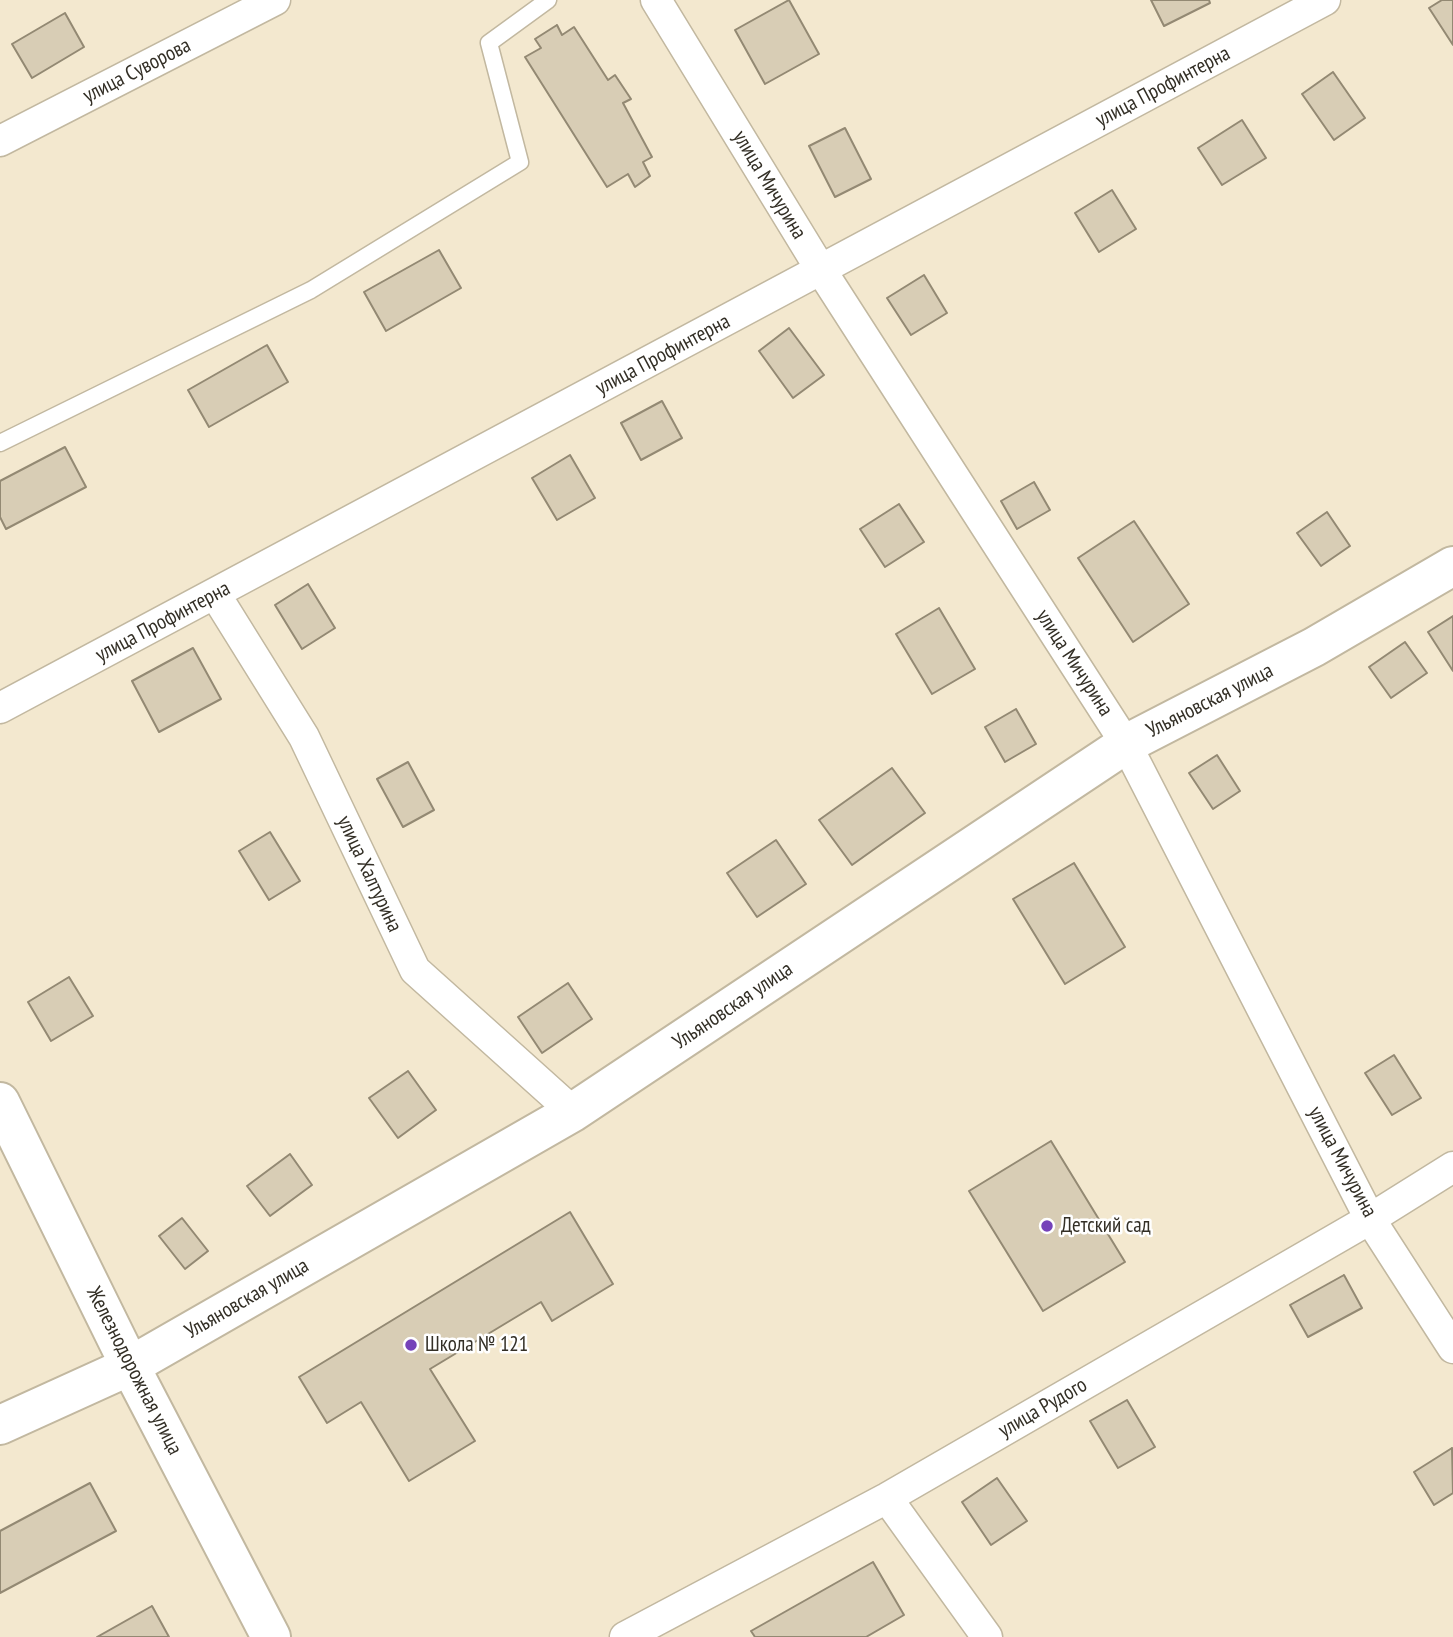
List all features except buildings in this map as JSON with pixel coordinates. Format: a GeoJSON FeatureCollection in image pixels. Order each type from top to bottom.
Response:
{"type":"FeatureCollection","features":[{"type":"Feature","properties":{"kind":"street","name":"улица Суворова"},"geometry":{"type":"LineString","coordinates":[[0,141],[275,0]]}},
{"type":"Feature","properties":{"kind":"street","name":"улица Мичурина"},"geometry":{"type":"LineString","coordinates":[[656,0],[821,270],[1126,744],[1370,1219],[1453,1348]]}},
{"type":"Feature","properties":{"kind":"street","name":"улица Профинтерна"},"geometry":{"type":"LineString","coordinates":[[0,708],[1325,0]]}},
{"type":"Feature","properties":{"kind":"street","name":"Ульяновская улица"},"geometry":{"type":"LineString","coordinates":[[0,1425],[130,1366],[573,1112],[1126,744],[1314,647],[1453,566]]}},
{"type":"Feature","properties":{"kind":"street","name":"улица Халтурина"},"geometry":{"type":"LineString","coordinates":[[215,594],[304,737],[415,970],[573,1112]]}},
{"type":"Feature","properties":{"kind":"street","name":"Железнодорожная улица"},"geometry":{"type":"LineString","coordinates":[[0,1102],[130,1366],[271,1637]]}},
{"type":"Feature","properties":{"kind":"street","name":"улица Рудого"},"geometry":{"type":"LineString","coordinates":[[625,1637],[887,1498],[1370,1219],[1453,1167]]}},
{"type":"Feature","properties":{"kind":"street"},"geometry":{"type":"LineString","coordinates":[[887,1498],[988,1637]]}},
{"type":"Feature","properties":{"kind":"lane"},"geometry":{"type":"LineString","coordinates":[[0,443],[311,290],[520,162],[489,43],[548,0]]}},
{"type":"Feature","properties":{"kind":"place","name":"Детский сад"},"geometry":{"type":"Point","coordinates":[1047,1226]}},
{"type":"Feature","properties":{"kind":"place","name":"Школа № 121"},"geometry":{"type":"Point","coordinates":[411,1345]}}]}
